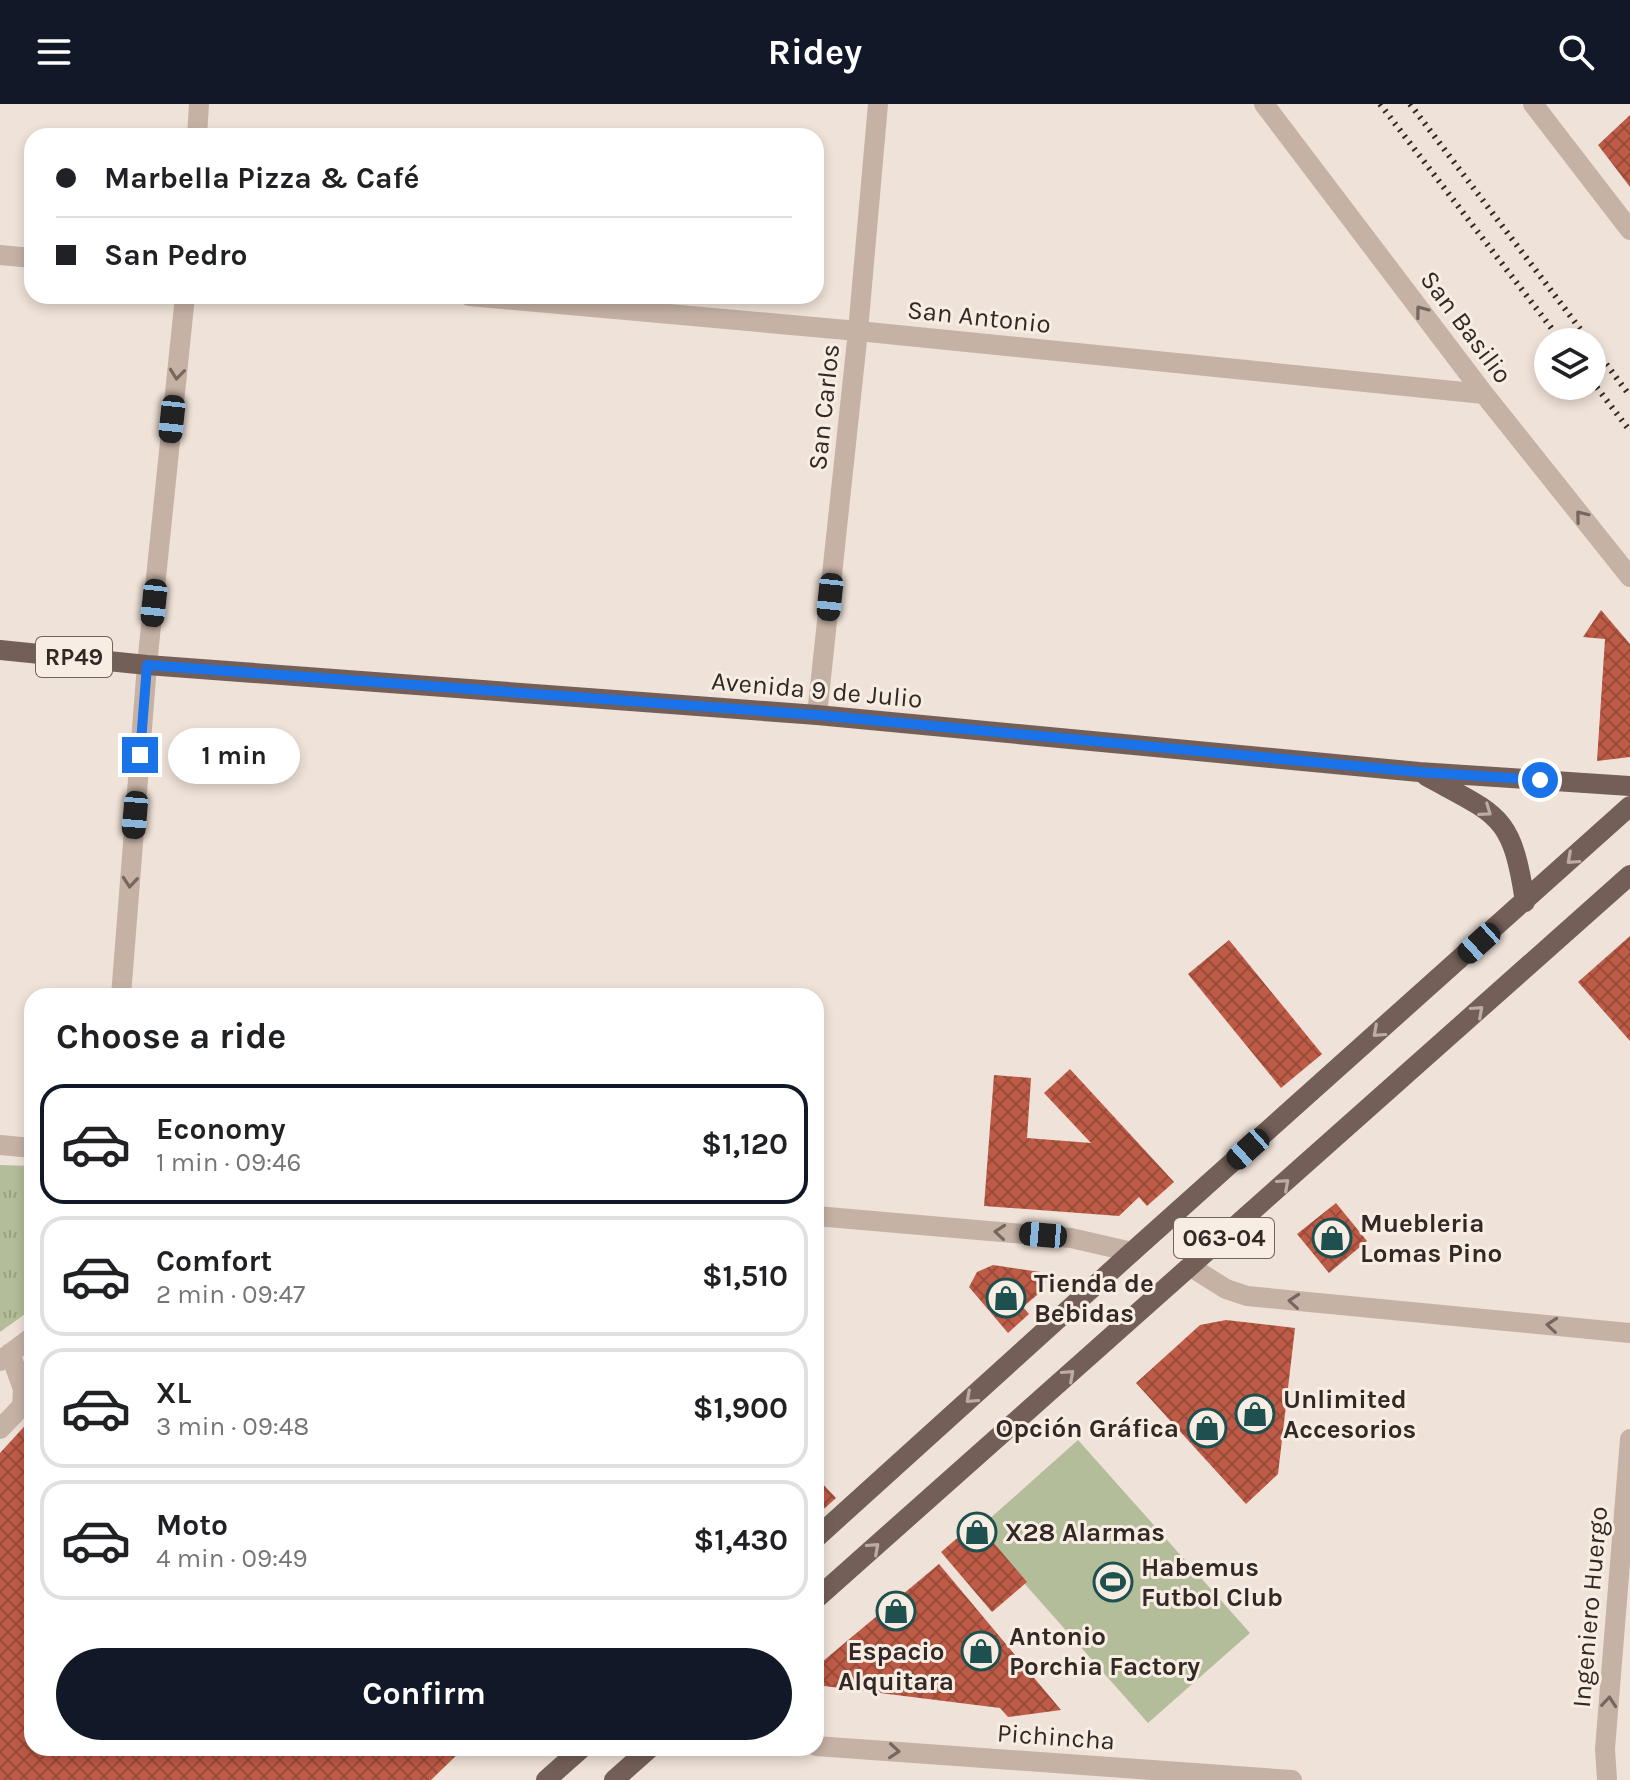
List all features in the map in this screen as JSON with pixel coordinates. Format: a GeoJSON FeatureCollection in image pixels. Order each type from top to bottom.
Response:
{"type":"FeatureCollection","features":[{"type":"Feature","properties":{"kind":"main road","name":"Avenida 9 de Julio"},"geometry":{"type":"LineString","coordinates":[[0,650],[147,665],[817,715],[1419,772],[1630,786]]}},
{"type":"Feature","properties":{"kind":"main road","name":"RP49"},"geometry":{"type":"LineString","coordinates":[[1419,772],[1489,810],[1502,823],[1519,859],[1525,902]]}},
{"type":"Feature","properties":{"kind":"main road","name":"063-04"},"geometry":{"type":"LineString","coordinates":[[824,1531],[1630,806]]}},
{"type":"Feature","properties":{"kind":"main road","name":"063-04"},"geometry":{"type":"LineString","coordinates":[[824,1592],[1630,875]]}},
{"type":"Feature","properties":{"kind":"main road"},"geometry":{"type":"LineString","coordinates":[[546,1780],[573,1756]]}},
{"type":"Feature","properties":{"kind":"main road"},"geometry":{"type":"LineString","coordinates":[[614,1780],[641,1756]]}},
{"type":"Feature","properties":{"kind":"street"},"geometry":{"type":"LineString","coordinates":[[198,128],[199,104]]}},
{"type":"Feature","properties":{"kind":"street","name":"San Carlos"},"geometry":{"type":"LineString","coordinates":[[817,715],[858,331],[878,104]]}},
{"type":"Feature","properties":{"kind":"street","name":"San Basilio"},"geometry":{"type":"LineString","coordinates":[[1264,104],[1484,394],[1630,577]]}},
{"type":"Feature","properties":{"kind":"street"},"geometry":{"type":"LineString","coordinates":[[1533,104],[1630,230]]}},
{"type":"Feature","properties":{"kind":"street"},"geometry":{"type":"LineString","coordinates":[[0,255],[24,257]]}},
{"type":"Feature","properties":{"kind":"street"},"geometry":{"type":"LineString","coordinates":[[122,988],[147,665],[184,304]]}},
{"type":"Feature","properties":{"kind":"street","name":"San Antonio"},"geometry":{"type":"LineString","coordinates":[[558,304],[1484,394]]}},
{"type":"Feature","properties":{"kind":"street"},"geometry":{"type":"LineString","coordinates":[[0,1145],[24,1147]]}},
{"type":"Feature","properties":{"kind":"street"},"geometry":{"type":"LineString","coordinates":[[824,1217],[1071,1238],[1132,1252]]}},
{"type":"Feature","properties":{"kind":"street"},"geometry":{"type":"LineString","coordinates":[[1191,1267],[1226,1289],[1247,1296],[1630,1333]]}},
{"type":"Feature","properties":{"kind":"street"},"geometry":{"type":"LineString","coordinates":[[0,1429],[22,1406],[23,1389],[5,1357],[24,1343]]}},
{"type":"Feature","properties":{"kind":"street","name":"Ingeniero Huergo"},"geometry":{"type":"LineString","coordinates":[[1607,1780],[1605,1749],[1630,1439]]}},
{"type":"Feature","properties":{"kind":"street","name":"Pichincha"},"geometry":{"type":"LineString","coordinates":[[824,1747],[1292,1780]]}},
{"type":"Feature","properties":{"kind":"green space"},"geometry":{"type":"Polygon","coordinates":[[[0,1165],[24,1166],[24,1315],[0,1332],[0,1165]]]}},
{"type":"Feature","properties":{"kind":"green space","name":"Habemus Futbol Club"},"geometry":{"type":"Polygon","coordinates":[[[1078,1440],[1250,1633],[1148,1723],[977,1530],[1078,1440]]]}},
{"type":"Feature","properties":{"kind":"building"},"geometry":{"type":"Polygon","coordinates":[[[1630,115],[1630,187],[1598,145],[1630,115]]]}},
{"type":"Feature","properties":{"kind":"building"},"geometry":{"type":"Polygon","coordinates":[[[1601,610],[1630,644],[1630,757],[1597,761],[1605,639],[1583,637],[1601,610]]]}},
{"type":"Feature","properties":{"kind":"building"},"geometry":{"type":"Polygon","coordinates":[[[1630,936],[1630,1041],[1578,982],[1630,936]]]}},
{"type":"Feature","properties":{"kind":"building"},"geometry":{"type":"Polygon","coordinates":[[[1229,940],[1322,1054],[1281,1088],[1188,974],[1229,940]]]}},
{"type":"Feature","properties":{"kind":"building"},"geometry":{"type":"Polygon","coordinates":[[[1070,1069],[1174,1182],[1147,1206],[1139,1197],[1119,1216],[984,1206],[994,1075],[1031,1078],[1027,1138],[1091,1143],[1044,1093],[1070,1069]]]}},
{"type":"Feature","properties":{"kind":"building","name":"Muebleria Lomas Pino"},"geometry":{"type":"Polygon","coordinates":[[[1336,1203],[1367,1241],[1329,1273],[1297,1234],[1336,1203]]]}},
{"type":"Feature","properties":{"kind":"building","name":"Tienda de Bebidas"},"geometry":{"type":"Polygon","coordinates":[[[993,1265],[1047,1273],[1044,1289],[1023,1307],[1029,1314],[1008,1333],[969,1287],[977,1272],[993,1265]]]}},
{"type":"Feature","properties":{"kind":"building"},"geometry":{"type":"Polygon","coordinates":[[[1226,1320],[1295,1328],[1278,1474],[1246,1504],[1136,1383],[1200,1325],[1226,1320]]]}},
{"type":"Feature","properties":{"kind":"building"},"geometry":{"type":"Polygon","coordinates":[[[24,1427],[24,1756],[456,1756],[431,1780],[0,1780],[0,1453],[24,1427]]]}},
{"type":"Feature","properties":{"kind":"building"},"geometry":{"type":"Polygon","coordinates":[[[824,1485],[836,1498],[824,1509],[824,1485]]]}},
{"type":"Feature","properties":{"kind":"building"},"geometry":{"type":"Polygon","coordinates":[[[976,1522],[1027,1582],[992,1612],[941,1552],[976,1522]]]}},
{"type":"Feature","properties":{"kind":"building"},"geometry":{"type":"Polygon","coordinates":[[[939,1564],[1061,1710],[1008,1717],[1000,1708],[824,1686],[824,1660],[939,1564]]]}},
{"type":"Feature","properties":{"kind":"railway"},"geometry":{"type":"LineString","coordinates":[[1380,104],[1551,328]]}},
{"type":"Feature","properties":{"kind":"railway"},"geometry":{"type":"LineString","coordinates":[[1410,104],[1579,328]]}},
{"type":"Feature","properties":{"kind":"railway"},"geometry":{"type":"LineString","coordinates":[[1606,364],[1630,396]]}},
{"type":"Feature","properties":{"kind":"railway"},"geometry":{"type":"LineString","coordinates":[[1606,399],[1630,431]]}},
{"type":"Feature","properties":{"kind":"place","name":"Muebleria Lomas Pino"},"geometry":{"type":"Point","coordinates":[1332,1238]}},
{"type":"Feature","properties":{"kind":"place","name":"Tienda de Bebidas"},"geometry":{"type":"Point","coordinates":[1006,1298]}},
{"type":"Feature","properties":{"kind":"place","name":"Unlimited Accesorios"},"geometry":{"type":"Point","coordinates":[1255,1414]}},
{"type":"Feature","properties":{"kind":"place","name":"Opción Gráfica"},"geometry":{"type":"Point","coordinates":[1207,1428]}},
{"type":"Feature","properties":{"kind":"place","name":"X28 Alarmas"},"geometry":{"type":"Point","coordinates":[977,1532]}},
{"type":"Feature","properties":{"kind":"place","name":"Habemus Futbol Club"},"geometry":{"type":"Point","coordinates":[1113,1582]}},
{"type":"Feature","properties":{"kind":"place","name":"Espacio Alquitara"},"geometry":{"type":"Point","coordinates":[896,1611]}},
{"type":"Feature","properties":{"kind":"place","name":"Antonio Porchia Factory"},"geometry":{"type":"Point","coordinates":[981,1651]}},
{"type":"Feature","properties":{"kind":"route"},"geometry":{"type":"LineString","coordinates":[[140,755],[147,665],[817,715],[1419,772],[1540,780]]}}]}
